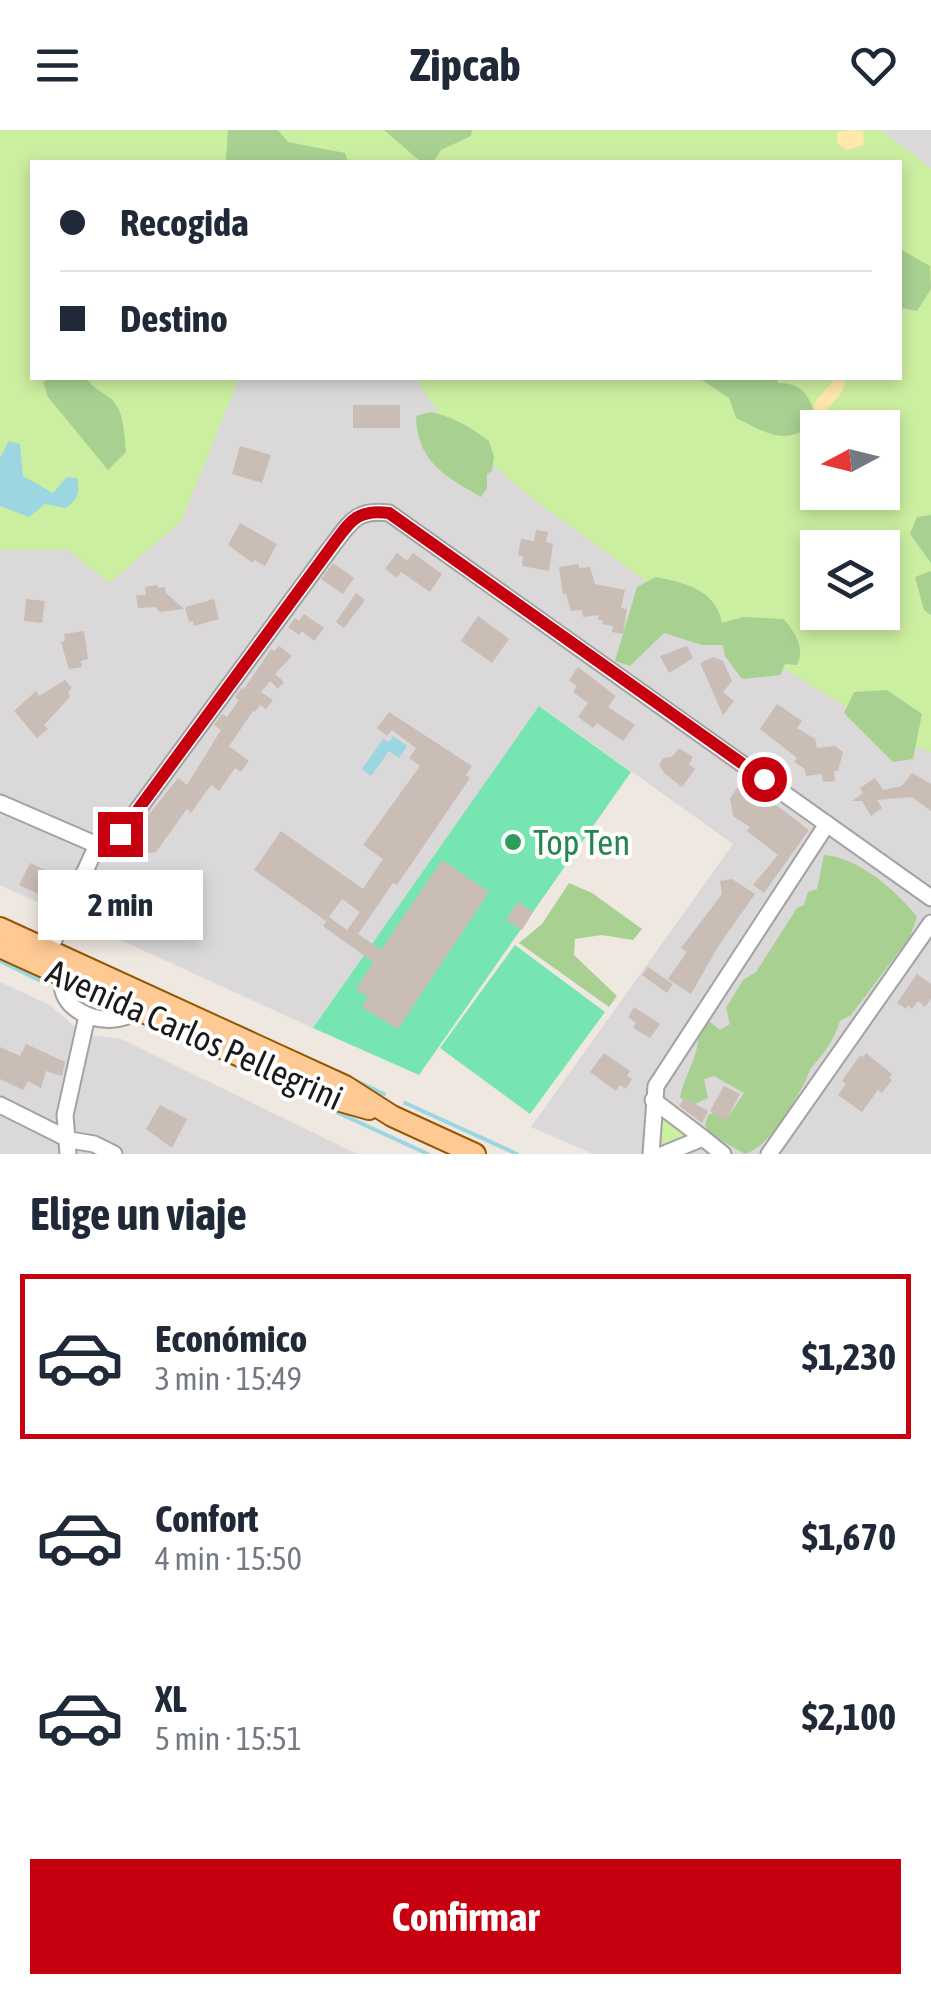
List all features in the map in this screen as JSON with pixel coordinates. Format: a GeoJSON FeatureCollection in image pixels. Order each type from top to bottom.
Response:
{"type":"FeatureCollection","features":[{"type":"Feature","properties":{"kind":"main road","name":"Avenida Carlos Pellegrini"},"geometry":{"type":"LineString","coordinates":[[0,928],[46,958],[136,998],[338,1100],[392,1116],[474,1154]]}},
{"type":"Feature","properties":{"kind":"main road","name":"Avenida Carlos Pellegrini"},"geometry":{"type":"LineString","coordinates":[[0,947],[46,958],[63,975],[136,998]]}},
{"type":"Feature","properties":{"kind":"street"},"geometry":{"type":"LineString","coordinates":[[46,958],[97,845],[120,834],[329,550],[356,516],[373,510],[389,513],[931,898]]}},
{"type":"Feature","properties":{"kind":"street"},"geometry":{"type":"LineString","coordinates":[[0,803],[97,845]]}},
{"type":"Feature","properties":{"kind":"street"},"geometry":{"type":"LineString","coordinates":[[651,1154],[656,1086],[827,824]]}},
{"type":"Feature","properties":{"kind":"street"},"geometry":{"type":"LineString","coordinates":[[769,1154],[931,923]]}},
{"type":"Feature","properties":{"kind":"street"},"geometry":{"type":"LineString","coordinates":[[63,975],[60,985],[64,994],[86,1016],[114,1020],[125,1017],[136,998]]}},
{"type":"Feature","properties":{"kind":"street"},"geometry":{"type":"LineString","coordinates":[[69,1147],[65,1115],[86,1016]]}},
{"type":"Feature","properties":{"kind":"street"},"geometry":{"type":"LineString","coordinates":[[652,1100],[724,1154]]}},
{"type":"Feature","properties":{"kind":"street"},"geometry":{"type":"LineString","coordinates":[[0,1105],[69,1147],[94,1144],[114,1154]]}},
{"type":"Feature","properties":{"kind":"street"},"geometry":{"type":"LineString","coordinates":[[664,1154],[702,1138]]}},
{"type":"Feature","properties":{"kind":"shaded area"},"geometry":{"type":"Polygon","coordinates":[[[0,130],[931,130],[931,1154],[593,1154],[531,1127],[733,844],[540,706],[313,1028],[0,885],[0,130]]]}},
{"type":"Feature","properties":{"kind":"shaded area"},"geometry":{"type":"Polygon","coordinates":[[[0,982],[50,1005],[83,1034],[121,1039],[357,1154],[0,1154],[0,982]]]}},
{"type":"Feature","properties":{"kind":"green space"},"geometry":{"type":"Polygon","coordinates":[[[0,130],[881,130],[931,168],[931,752],[900,740],[666,596],[533,499],[446,425],[417,380],[902,380],[902,160],[30,160],[30,380],[238,380],[181,522],[110,583],[68,550],[0,550],[0,130]]]}},
{"type":"Feature","properties":{"kind":"green space"},"geometry":{"type":"Polygon","coordinates":[[[228,130],[278,130],[288,142],[345,153],[347,160],[226,160],[228,130]]]}},
{"type":"Feature","properties":{"kind":"green space"},"geometry":{"type":"Polygon","coordinates":[[[384,130],[472,130],[471,136],[441,150],[434,160],[419,160],[384,130]]]}},
{"type":"Feature","properties":{"kind":"green space"},"geometry":{"type":"Polygon","coordinates":[[[902,250],[930,266],[931,289],[917,311],[902,308],[902,250]]]}},
{"type":"Feature","properties":{"kind":"green space"},"geometry":{"type":"Polygon","coordinates":[[[88,380],[115,403],[123,423],[126,452],[108,470],[48,397],[43,382],[88,380]]]}},
{"type":"Feature","properties":{"kind":"green space"},"geometry":{"type":"Polygon","coordinates":[[[702,380],[777,380],[800,389],[813,410],[800,410],[800,432],[785,436],[768,433],[736,418],[729,398],[702,380]]]}},
{"type":"Feature","properties":{"kind":"green space"},"geometry":{"type":"Polygon","coordinates":[[[430,412],[462,423],[489,441],[494,457],[492,471],[487,474],[487,488],[481,497],[446,475],[428,457],[416,416],[430,412]]]}},
{"type":"Feature","properties":{"kind":"green space"},"geometry":{"type":"Polygon","coordinates":[[[931,515],[931,563],[910,534],[917,517],[931,515]]]}},
{"type":"Feature","properties":{"kind":"green space"},"geometry":{"type":"Polygon","coordinates":[[[931,571],[931,615],[924,610],[915,577],[931,571]]]}},
{"type":"Feature","properties":{"kind":"green space"},"geometry":{"type":"Polygon","coordinates":[[[656,577],[698,590],[713,603],[722,623],[743,617],[784,619],[799,646],[797,665],[785,664],[780,675],[742,679],[725,656],[723,645],[702,645],[664,633],[630,666],[615,661],[637,587],[656,577]]]}},
{"type":"Feature","properties":{"kind":"green space"},"geometry":{"type":"Polygon","coordinates":[[[887,690],[922,714],[913,759],[893,762],[844,713],[854,692],[887,690]]]}},
{"type":"Feature","properties":{"kind":"green space","name":"Top Ten"},"geometry":{"type":"Polygon","coordinates":[[[539,706],[631,772],[419,1075],[313,1028],[539,706]]]}},
{"type":"Feature","properties":{"kind":"green space"},"geometry":{"type":"Polygon","coordinates":[[[824,855],[850,862],[876,877],[917,917],[910,937],[851,1015],[840,1021],[780,1124],[764,1142],[745,1154],[710,1134],[705,1125],[708,1115],[730,1114],[744,1093],[714,1076],[704,1079],[708,1098],[695,1104],[680,1098],[682,1089],[697,1049],[698,1032],[709,1021],[720,1030],[730,1024],[726,1008],[743,980],[756,972],[797,908],[804,905],[808,892],[817,889],[824,855]]]}},
{"type":"Feature","properties":{"kind":"green space"},"geometry":{"type":"Polygon","coordinates":[[[569,883],[592,893],[642,929],[633,940],[602,935],[575,939],[574,955],[617,996],[609,1007],[519,943],[542,924],[569,883]]]}},
{"type":"Feature","properties":{"kind":"green space"},"geometry":{"type":"Polygon","coordinates":[[[515,945],[605,1012],[530,1114],[440,1048],[515,945]]]}},
{"type":"Feature","properties":{"kind":"green space"},"geometry":{"type":"Polygon","coordinates":[[[657,1114],[690,1136],[655,1152],[657,1114]]]}},
{"type":"Feature","properties":{"kind":"sand"},"geometry":{"type":"Polygon","coordinates":[[[863,131],[864,145],[846,150],[837,142],[837,132],[863,131]]]}},
{"type":"Feature","properties":{"kind":"sand"},"geometry":{"type":"Polygon","coordinates":[[[834,380],[845,380],[839,396],[826,410],[813,410],[816,400],[834,380]]]}},
{"type":"Feature","properties":{"kind":"water"},"geometry":{"type":"Polygon","coordinates":[[[9,441],[20,444],[23,476],[53,493],[67,477],[77,478],[78,491],[73,502],[65,508],[45,504],[29,517],[0,506],[0,458],[9,441]]]}},
{"type":"Feature","properties":{"kind":"water"},"geometry":{"type":"Polygon","coordinates":[[[393,736],[407,746],[399,758],[389,751],[371,776],[362,769],[383,739],[389,742],[393,736]]]}},
{"type":"Feature","properties":{"kind":"building"},"geometry":{"type":"Polygon","coordinates":[[[353,405],[400,405],[400,428],[353,428],[353,405]]]}},
{"type":"Feature","properties":{"kind":"building"},"geometry":{"type":"Polygon","coordinates":[[[240,446],[271,455],[262,483],[232,474],[240,446]]]}},
{"type":"Feature","properties":{"kind":"building"},"geometry":{"type":"Polygon","coordinates":[[[240,523],[277,544],[265,566],[254,560],[253,563],[228,545],[240,523]]]}},
{"type":"Feature","properties":{"kind":"building"},"geometry":{"type":"Polygon","coordinates":[[[536,530],[548,532],[546,542],[553,544],[549,571],[522,566],[523,556],[518,555],[521,539],[534,541],[536,530]]]}},
{"type":"Feature","properties":{"kind":"building"},"geometry":{"type":"Polygon","coordinates":[[[397,553],[407,561],[413,553],[442,574],[430,592],[401,572],[397,578],[385,569],[397,553]]]}},
{"type":"Feature","properties":{"kind":"building"},"geometry":{"type":"Polygon","coordinates":[[[333,563],[354,578],[343,594],[321,579],[333,563]]]}},
{"type":"Feature","properties":{"kind":"building"},"geometry":{"type":"Polygon","coordinates":[[[579,564],[579,568],[590,567],[595,584],[625,590],[621,608],[627,609],[623,634],[612,632],[613,626],[602,624],[599,615],[583,617],[582,610],[571,611],[563,594],[559,567],[579,564]]]}},
{"type":"Feature","properties":{"kind":"building"},"geometry":{"type":"Polygon","coordinates":[[[145,587],[165,587],[166,593],[184,609],[159,612],[156,607],[138,608],[136,595],[146,595],[145,587]]]}},
{"type":"Feature","properties":{"kind":"building"},"geometry":{"type":"Polygon","coordinates":[[[356,593],[365,600],[344,628],[336,622],[356,593]]]}},
{"type":"Feature","properties":{"kind":"building"},"geometry":{"type":"Polygon","coordinates":[[[26,599],[45,601],[42,623],[24,621],[26,599]]]}},
{"type":"Feature","properties":{"kind":"building"},"geometry":{"type":"Polygon","coordinates":[[[214,599],[219,619],[194,626],[193,621],[189,622],[185,607],[214,599]]]}},
{"type":"Feature","properties":{"kind":"building"},"geometry":{"type":"Polygon","coordinates":[[[304,614],[324,628],[314,641],[302,631],[299,635],[288,627],[304,614]]]}},
{"type":"Feature","properties":{"kind":"building"},"geometry":{"type":"Polygon","coordinates":[[[478,616],[509,639],[492,663],[461,641],[478,616]]]}},
{"type":"Feature","properties":{"kind":"building"},"geometry":{"type":"Polygon","coordinates":[[[84,631],[88,659],[81,661],[82,667],[69,669],[61,642],[65,641],[64,634],[84,631]]]}},
{"type":"Feature","properties":{"kind":"building"},"geometry":{"type":"Polygon","coordinates":[[[279,646],[292,656],[275,674],[284,682],[278,689],[270,681],[261,692],[273,700],[266,709],[260,705],[253,711],[229,746],[249,761],[241,772],[235,768],[219,791],[211,785],[191,813],[187,809],[156,852],[141,854],[134,842],[146,818],[178,778],[187,785],[221,730],[214,725],[222,714],[227,717],[239,700],[235,697],[271,649],[279,646]]]}},
{"type":"Feature","properties":{"kind":"building"},"geometry":{"type":"Polygon","coordinates":[[[687,646],[693,658],[669,673],[660,656],[687,646]]]}},
{"type":"Feature","properties":{"kind":"building"},"geometry":{"type":"Polygon","coordinates":[[[713,657],[723,661],[732,681],[723,692],[734,701],[723,715],[700,663],[713,657]]]}},
{"type":"Feature","properties":{"kind":"building"},"geometry":{"type":"Polygon","coordinates":[[[578,667],[616,696],[608,707],[635,725],[623,741],[597,723],[593,728],[578,717],[588,703],[573,692],[577,686],[569,680],[578,667]]]}},
{"type":"Feature","properties":{"kind":"building"},"geometry":{"type":"Polygon","coordinates":[[[65,680],[72,688],[68,692],[70,697],[37,738],[14,711],[36,691],[39,696],[65,680]]]}},
{"type":"Feature","properties":{"kind":"building"},"geometry":{"type":"Polygon","coordinates":[[[777,704],[802,721],[797,728],[815,739],[817,748],[835,746],[843,752],[838,771],[834,771],[835,781],[823,782],[822,774],[806,776],[805,769],[794,762],[797,758],[760,729],[777,704]]]}},
{"type":"Feature","properties":{"kind":"building"},"geometry":{"type":"Polygon","coordinates":[[[389,712],[472,766],[466,775],[470,778],[397,885],[393,883],[358,934],[381,950],[442,860],[489,892],[398,1029],[362,1007],[368,997],[356,989],[373,962],[323,926],[329,917],[347,930],[360,912],[342,899],[326,921],[254,870],[281,831],[363,889],[383,859],[363,845],[420,766],[409,758],[416,748],[392,730],[387,736],[377,728],[389,712]]]}},
{"type":"Feature","properties":{"kind":"building"},"geometry":{"type":"Polygon","coordinates":[[[679,748],[693,757],[689,764],[695,769],[682,787],[659,765],[679,748]]]}},
{"type":"Feature","properties":{"kind":"building"},"geometry":{"type":"Polygon","coordinates":[[[912,773],[931,784],[931,811],[912,797],[877,800],[882,808],[871,816],[862,801],[852,801],[863,793],[860,788],[875,778],[883,790],[902,786],[912,773]]]}},
{"type":"Feature","properties":{"kind":"building"},"geometry":{"type":"Polygon","coordinates":[[[743,780],[809,830],[764,893],[753,885],[778,855],[733,816],[730,798],[743,780]]]}},
{"type":"Feature","properties":{"kind":"building"},"geometry":{"type":"Polygon","coordinates":[[[30,863],[54,874],[43,896],[19,885],[30,863]]]}},
{"type":"Feature","properties":{"kind":"building"},"geometry":{"type":"Polygon","coordinates":[[[732,879],[755,894],[691,994],[668,979],[687,952],[681,948],[722,894],[720,881],[732,879]]]}},
{"type":"Feature","properties":{"kind":"building"},"geometry":{"type":"Polygon","coordinates":[[[518,902],[533,912],[522,930],[506,920],[518,902]]]}},
{"type":"Feature","properties":{"kind":"building"},"geometry":{"type":"Polygon","coordinates":[[[648,967],[673,984],[667,993],[642,975],[648,967]]]}},
{"type":"Feature","properties":{"kind":"building"},"geometry":{"type":"Polygon","coordinates":[[[917,974],[931,984],[931,999],[925,1007],[918,1001],[912,1009],[908,1005],[906,1009],[897,1003],[917,974]]]}},
{"type":"Feature","properties":{"kind":"building"},"geometry":{"type":"Polygon","coordinates":[[[634,1007],[660,1024],[650,1038],[633,1028],[636,1023],[628,1017],[634,1007]]]}},
{"type":"Feature","properties":{"kind":"building"},"geometry":{"type":"Polygon","coordinates":[[[26,1044],[65,1062],[62,1076],[46,1071],[41,1088],[28,1081],[23,1090],[0,1079],[0,1047],[20,1056],[26,1044]]]}},
{"type":"Feature","properties":{"kind":"building"},"geometry":{"type":"Polygon","coordinates":[[[604,1053],[630,1071],[627,1076],[632,1079],[626,1089],[620,1085],[616,1091],[590,1072],[604,1053]]]}},
{"type":"Feature","properties":{"kind":"building"},"geometry":{"type":"Polygon","coordinates":[[[866,1053],[892,1074],[892,1080],[882,1093],[878,1090],[862,1112],[838,1095],[846,1084],[842,1081],[860,1055],[866,1053]]]}},
{"type":"Feature","properties":{"kind":"building"},"geometry":{"type":"Polygon","coordinates":[[[724,1086],[740,1094],[726,1120],[710,1111],[724,1086]]]}},
{"type":"Feature","properties":{"kind":"building"},"geometry":{"type":"Polygon","coordinates":[[[684,1098],[708,1111],[702,1123],[679,1106],[684,1098]]]}},
{"type":"Feature","properties":{"kind":"building"},"geometry":{"type":"Polygon","coordinates":[[[160,1105],[187,1119],[172,1148],[146,1129],[160,1105]]]}},
{"type":"Feature","properties":{"kind":"waterway"},"geometry":{"type":"LineString","coordinates":[[0,961],[39,980],[53,981]]}},
{"type":"Feature","properties":{"kind":"waterway"},"geometry":{"type":"LineString","coordinates":[[239,1026],[266,1039]]}},
{"type":"Feature","properties":{"kind":"waterway"},"geometry":{"type":"LineString","coordinates":[[160,1031],[428,1154]]}},
{"type":"Feature","properties":{"kind":"waterway"},"geometry":{"type":"LineString","coordinates":[[352,1079],[384,1094]]}},
{"type":"Feature","properties":{"kind":"waterway"},"geometry":{"type":"LineString","coordinates":[[405,1103],[517,1154]]}},
{"type":"Feature","properties":{"kind":"place","name":"Top Ten"},"geometry":{"type":"Point","coordinates":[513,842]}},
{"type":"Feature","properties":{"kind":"route"},"geometry":{"type":"LineString","coordinates":[[120,834],[329,550],[356,516],[373,510],[389,513],[764,779]]}}]}
